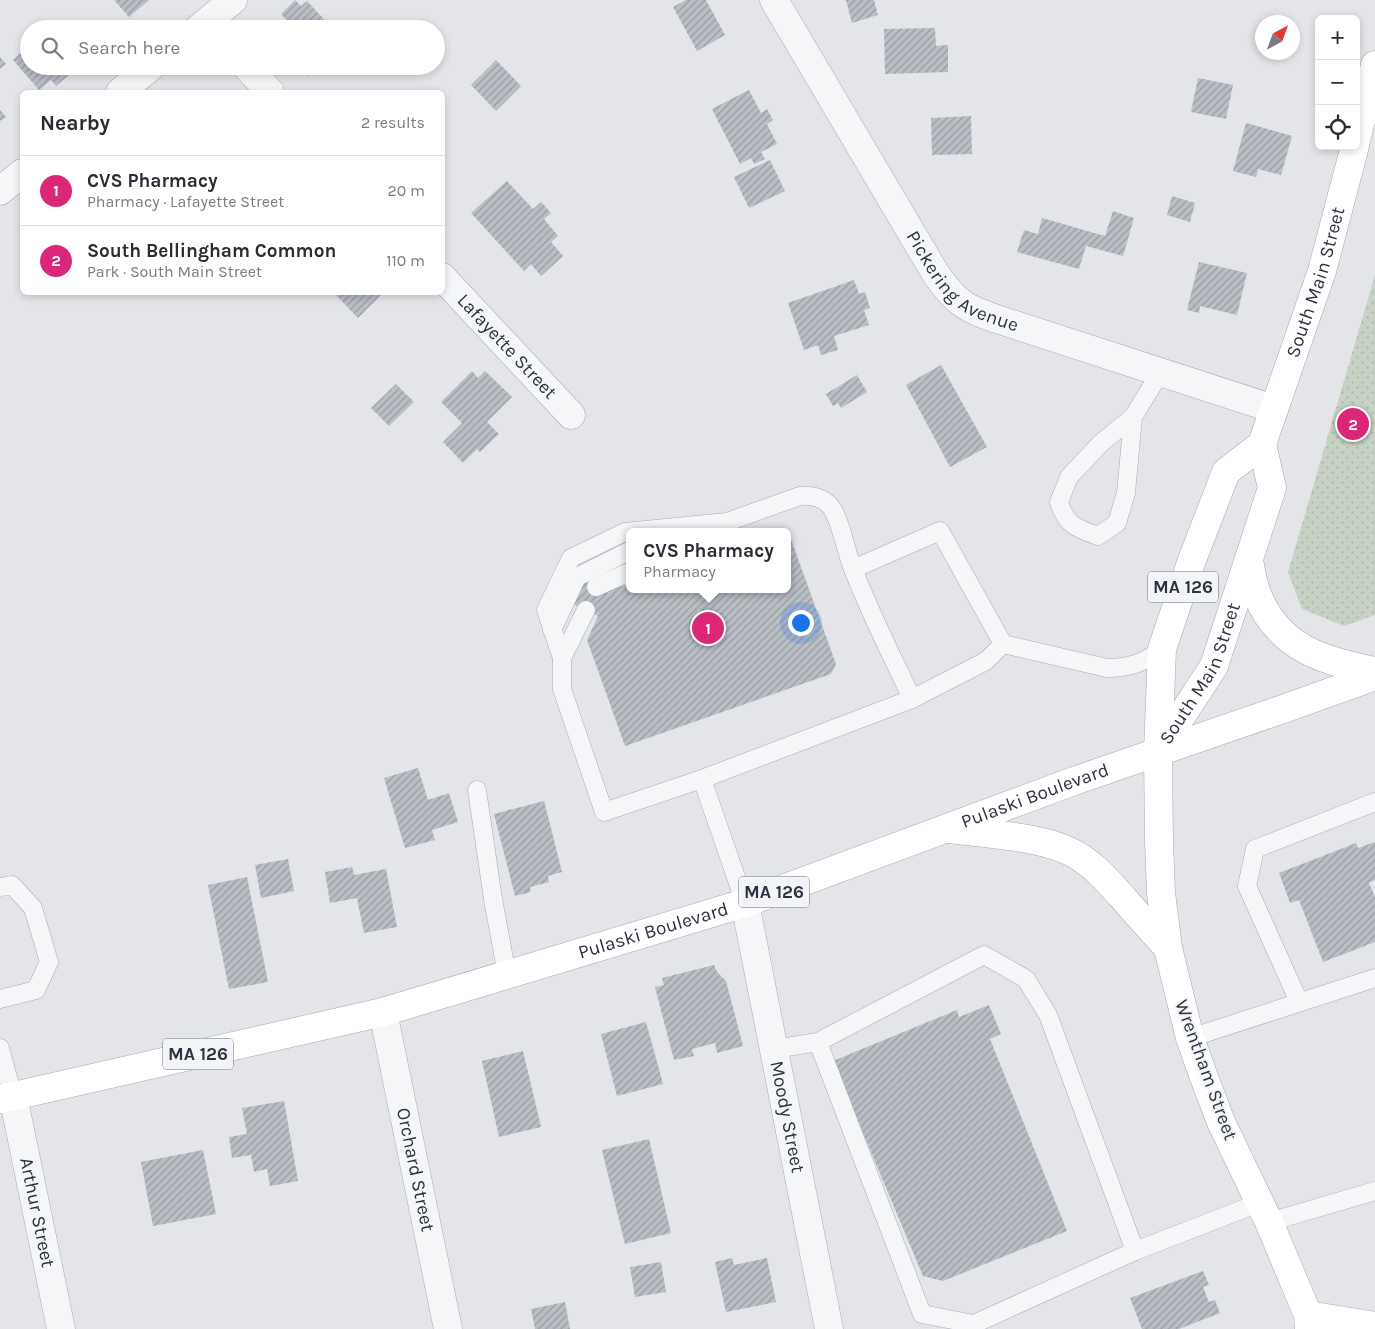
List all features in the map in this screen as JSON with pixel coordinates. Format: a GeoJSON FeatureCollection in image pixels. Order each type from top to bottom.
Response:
{"type":"FeatureCollection","features":[{"type":"Feature","properties":{"kind":"main road"},"geometry":{"type":"LineString","coordinates":[[1360,124],[1375,65]]}},
{"type":"Feature","properties":{"kind":"main road","name":"South Main Street"},"geometry":{"type":"LineString","coordinates":[[1158,752],[1214,666],[1249,560],[1272,488],[1262,444],[1322,271],[1354,150]]}},
{"type":"Feature","properties":{"kind":"main road","name":"South Main Street"},"geometry":{"type":"LineString","coordinates":[[1158,752],[1162,649],[1192,560],[1226,472],[1262,444]]}},
{"type":"Feature","properties":{"kind":"main road"},"geometry":{"type":"LineString","coordinates":[[1249,560],[1257,594],[1266,612],[1293,643],[1323,659],[1375,671]]}},
{"type":"Feature","properties":{"kind":"main road","name":"Pulaski Boulevard"},"geometry":{"type":"LineString","coordinates":[[6,1098],[383,1012],[745,903],[945,828],[1375,676]]}},
{"type":"Feature","properties":{"kind":"main road","name":"Wrentham Street"},"geometry":{"type":"LineString","coordinates":[[1158,752],[1160,874],[1168,948],[1190,1038],[1222,1122],[1264,1212],[1308,1322]]}},
{"type":"Feature","properties":{"kind":"main road"},"geometry":{"type":"LineString","coordinates":[[945,828],[1028,840],[1072,852],[1093,867],[1168,948]]}},
{"type":"Feature","properties":{"kind":"main road"},"geometry":{"type":"LineString","coordinates":[[1308,1322],[1375,1326]]}},
{"type":"Feature","properties":{"kind":"street"},"geometry":{"type":"LineString","coordinates":[[212,20],[233,0]]}},
{"type":"Feature","properties":{"kind":"street","name":"Pickering Avenue"},"geometry":{"type":"LineString","coordinates":[[774,0],[934,272],[951,295],[962,305],[982,314],[1274,410]]}},
{"type":"Feature","properties":{"kind":"street"},"geometry":{"type":"LineString","coordinates":[[122,90],[141,75]]}},
{"type":"Feature","properties":{"kind":"street"},"geometry":{"type":"LineString","coordinates":[[254,75],[268,90]]}},
{"type":"Feature","properties":{"kind":"street"},"geometry":{"type":"LineString","coordinates":[[0,191],[20,175]]}},
{"type":"Feature","properties":{"kind":"street","name":"Lafayette Street"},"geometry":{"type":"LineString","coordinates":[[445,281],[571,416]]}},
{"type":"Feature","properties":{"kind":"street","name":"Moody Street"},"geometry":{"type":"LineString","coordinates":[[745,903],[829,1329]]}},
{"type":"Feature","properties":{"kind":"street","name":"Orchard Street"},"geometry":{"type":"LineString","coordinates":[[383,1012],[448,1329]]}},
{"type":"Feature","properties":{"kind":"street","name":"Arthur Street"},"geometry":{"type":"LineString","coordinates":[[6,1098],[61,1329]]}},
{"type":"Feature","properties":{"kind":"lane"},"geometry":{"type":"LineString","coordinates":[[1133,417],[1126,493],[1117,522],[1098,536],[1075,528],[1063,515],[1059,502],[1070,477],[1101,443],[1133,417],[1160,372]]}},
{"type":"Feature","properties":{"kind":"lane"},"geometry":{"type":"LineString","coordinates":[[687,528],[726,522],[800,496],[810,495],[822,499],[831,508],[836,517],[853,569],[912,699]]}},
{"type":"Feature","properties":{"kind":"lane"},"geometry":{"type":"LineString","coordinates":[[853,569],[940,530],[1003,644],[1107,668],[1122,668],[1143,662],[1162,649]]}},
{"type":"Feature","properties":{"kind":"lane"},"geometry":{"type":"LineString","coordinates":[[626,532],[571,558],[546,610],[562,658],[562,689],[604,812],[702,779],[912,699],[986,661],[1003,644]]}},
{"type":"Feature","properties":{"kind":"lane"},"geometry":{"type":"LineString","coordinates":[[552,630],[577,577],[626,552]]}},
{"type":"Feature","properties":{"kind":"lane"},"geometry":{"type":"LineString","coordinates":[[596,587],[626,573]]}},
{"type":"Feature","properties":{"kind":"lane"},"geometry":{"type":"LineString","coordinates":[[562,658],[586,610]]}},
{"type":"Feature","properties":{"kind":"lane"},"geometry":{"type":"LineString","coordinates":[[702,779],[745,903]]}},
{"type":"Feature","properties":{"kind":"lane"},"geometry":{"type":"LineString","coordinates":[[477,790],[493,899],[507,975]]}},
{"type":"Feature","properties":{"kind":"lane"},"geometry":{"type":"LineString","coordinates":[[1299,1002],[1247,886],[1255,849],[1375,802]]}},
{"type":"Feature","properties":{"kind":"lane"},"geometry":{"type":"LineString","coordinates":[[0,887],[12,885],[33,908],[49,962],[36,990],[0,999]]}},
{"type":"Feature","properties":{"kind":"lane"},"geometry":{"type":"LineString","coordinates":[[774,1049],[818,1042],[984,955],[1026,979],[1048,1015],[1135,1251]]}},
{"type":"Feature","properties":{"kind":"lane"},"geometry":{"type":"LineString","coordinates":[[1190,1038],[1375,978]]}},
{"type":"Feature","properties":{"kind":"lane"},"geometry":{"type":"LineString","coordinates":[[818,1042],[922,1314],[974,1324],[1135,1251],[1264,1212],[1375,1191]]}},
{"type":"Feature","properties":{"kind":"lane"},"geometry":{"type":"LineString","coordinates":[[0,1048],[6,1098]]}},
{"type":"Feature","properties":{"kind":"shaded area"},"geometry":{"type":"Polygon","coordinates":[[[1375,275],[1375,615],[1344,626],[1302,609],[1288,572],[1375,275]]]}},
{"type":"Feature","properties":{"kind":"building"},"geometry":{"type":"Polygon","coordinates":[[[114,0],[149,0],[129,17],[114,0]]]}},
{"type":"Feature","properties":{"kind":"building"},"geometry":{"type":"Polygon","coordinates":[[[295,0],[301,6],[307,1],[325,20],[287,20],[281,14],[295,0]]]}},
{"type":"Feature","properties":{"kind":"building"},"geometry":{"type":"Polygon","coordinates":[[[686,0],[706,0],[725,35],[697,51],[673,7],[686,0]]]}},
{"type":"Feature","properties":{"kind":"building"},"geometry":{"type":"Polygon","coordinates":[[[846,0],[874,0],[878,15],[852,23],[846,0]]]}},
{"type":"Feature","properties":{"kind":"building"},"geometry":{"type":"Polygon","coordinates":[[[935,28],[936,46],[948,45],[948,72],[885,74],[884,29],[935,28]]]}},
{"type":"Feature","properties":{"kind":"building"},"geometry":{"type":"Polygon","coordinates":[[[20,53],[20,68],[13,60],[20,53]]]}},
{"type":"Feature","properties":{"kind":"building"},"geometry":{"type":"Polygon","coordinates":[[[0,57],[6,64],[0,69],[0,57]]]}},
{"type":"Feature","properties":{"kind":"building"},"geometry":{"type":"Polygon","coordinates":[[[496,60],[521,86],[496,111],[471,85],[496,60]]]}},
{"type":"Feature","properties":{"kind":"building"},"geometry":{"type":"Polygon","coordinates":[[[26,75],[69,75],[56,86],[51,80],[39,90],[26,75]]]}},
{"type":"Feature","properties":{"kind":"building"},"geometry":{"type":"Polygon","coordinates":[[[1198,78],[1233,85],[1226,119],[1191,112],[1198,78]]]}},
{"type":"Feature","properties":{"kind":"building"},"geometry":{"type":"Polygon","coordinates":[[[749,90],[761,113],[767,109],[773,120],[767,124],[777,144],[761,152],[765,159],[754,164],[751,158],[740,164],[712,109],[749,90]]]}},
{"type":"Feature","properties":{"kind":"building"},"geometry":{"type":"Polygon","coordinates":[[[0,110],[6,117],[0,121],[0,110]]]}},
{"type":"Feature","properties":{"kind":"building"},"geometry":{"type":"Polygon","coordinates":[[[971,116],[972,154],[932,155],[931,118],[971,116]]]}},
{"type":"Feature","properties":{"kind":"building"},"geometry":{"type":"Polygon","coordinates":[[[1246,123],[1292,136],[1281,175],[1258,169],[1256,177],[1233,171],[1246,123]]]}},
{"type":"Feature","properties":{"kind":"building"},"geometry":{"type":"Polygon","coordinates":[[[770,160],[785,191],[749,208],[734,177],[770,160]]]}},
{"type":"Feature","properties":{"kind":"building"},"geometry":{"type":"Polygon","coordinates":[[[507,181],[533,209],[541,202],[551,213],[544,219],[558,236],[551,242],[563,256],[541,276],[531,264],[524,271],[471,213],[507,181]]]}},
{"type":"Feature","properties":{"kind":"building"},"geometry":{"type":"Polygon","coordinates":[[[1172,196],[1195,203],[1190,222],[1167,215],[1172,196]]]}},
{"type":"Feature","properties":{"kind":"building"},"geometry":{"type":"Polygon","coordinates":[[[1113,211],[1134,218],[1123,256],[1086,246],[1079,269],[1017,252],[1024,230],[1038,234],[1042,218],[1105,236],[1113,211]]]}},
{"type":"Feature","properties":{"kind":"building"},"geometry":{"type":"Polygon","coordinates":[[[1199,262],[1247,273],[1237,315],[1200,306],[1199,313],[1187,310],[1199,262]]]}},
{"type":"Feature","properties":{"kind":"building"},"geometry":{"type":"Polygon","coordinates":[[[854,280],[859,294],[865,292],[870,308],[864,310],[869,325],[834,336],[838,350],[821,355],[818,345],[804,350],[788,303],[854,280]]]}},
{"type":"Feature","properties":{"kind":"building"},"geometry":{"type":"Polygon","coordinates":[[[336,295],[381,295],[358,318],[336,295]]]}},
{"type":"Feature","properties":{"kind":"building"},"geometry":{"type":"Polygon","coordinates":[[[941,365],[987,447],[950,467],[906,385],[941,365]]]}},
{"type":"Feature","properties":{"kind":"building"},"geometry":{"type":"Polygon","coordinates":[[[472,371],[478,378],[485,371],[512,397],[487,422],[499,434],[480,452],[477,449],[463,463],[443,442],[462,423],[441,402],[472,371]]]}},
{"type":"Feature","properties":{"kind":"building"},"geometry":{"type":"Polygon","coordinates":[[[857,375],[867,392],[841,408],[838,403],[833,406],[826,394],[857,375]]]}},
{"type":"Feature","properties":{"kind":"building"},"geometry":{"type":"Polygon","coordinates":[[[396,384],[414,402],[389,426],[371,408],[396,384]]]}},
{"type":"Feature","properties":{"kind":"building"},"geometry":{"type":"Polygon","coordinates":[[[791,539],[836,664],[831,674],[625,746],[587,640],[598,616],[573,604],[584,581],[609,593],[609,590],[626,585],[626,593],[791,593],[791,539]]]}},
{"type":"Feature","properties":{"kind":"building"},"geometry":{"type":"Polygon","coordinates":[[[418,768],[428,800],[449,793],[458,822],[432,830],[435,840],[405,848],[384,778],[418,768]]]}},
{"type":"Feature","properties":{"kind":"building"},"geometry":{"type":"Polygon","coordinates":[[[544,801],[562,872],[548,876],[549,882],[530,887],[531,892],[515,896],[494,814],[544,801]]]}},
{"type":"Feature","properties":{"kind":"building"},"geometry":{"type":"Polygon","coordinates":[[[1375,842],[1375,880],[1369,883],[1375,897],[1375,942],[1323,962],[1299,900],[1290,903],[1279,873],[1356,843],[1358,848],[1375,842]]]}},
{"type":"Feature","properties":{"kind":"building"},"geometry":{"type":"Polygon","coordinates":[[[288,859],[294,891],[261,898],[255,865],[288,859]]]}},
{"type":"Feature","properties":{"kind":"building"},"geometry":{"type":"Polygon","coordinates":[[[352,867],[354,875],[386,869],[397,927],[364,933],[357,898],[330,903],[325,872],[352,867]]]}},
{"type":"Feature","properties":{"kind":"building"},"geometry":{"type":"Polygon","coordinates":[[[247,877],[268,982],[229,989],[208,885],[247,877]]]}},
{"type":"Feature","properties":{"kind":"building"},"geometry":{"type":"Polygon","coordinates":[[[714,965],[717,972],[726,981],[743,1046],[717,1053],[715,1043],[692,1049],[694,1056],[674,1060],[655,987],[664,985],[662,978],[714,965]]]}},
{"type":"Feature","properties":{"kind":"building"},"geometry":{"type":"Polygon","coordinates":[[[989,1005],[1001,1034],[990,1039],[1067,1231],[943,1281],[923,1276],[833,1061],[957,1010],[959,1017],[989,1005]]]}},
{"type":"Feature","properties":{"kind":"building"},"geometry":{"type":"Polygon","coordinates":[[[646,1022],[663,1084],[617,1096],[601,1034],[646,1022]]]}},
{"type":"Feature","properties":{"kind":"building"},"geometry":{"type":"Polygon","coordinates":[[[523,1051],[541,1127],[499,1137],[482,1061],[523,1051]]]}},
{"type":"Feature","properties":{"kind":"building"},"geometry":{"type":"Polygon","coordinates":[[[284,1101],[298,1181],[270,1186],[267,1169],[254,1172],[251,1155],[232,1158],[229,1137],[247,1134],[242,1108],[284,1101]]]}},
{"type":"Feature","properties":{"kind":"building"},"geometry":{"type":"Polygon","coordinates":[[[649,1139],[671,1233],[625,1244],[602,1150],[649,1139]]]}},
{"type":"Feature","properties":{"kind":"building"},"geometry":{"type":"Polygon","coordinates":[[[203,1150],[216,1214],[153,1226],[141,1162],[203,1150]]]}},
{"type":"Feature","properties":{"kind":"building"},"geometry":{"type":"Polygon","coordinates":[[[732,1258],[734,1265],[767,1258],[776,1302],[726,1312],[715,1262],[732,1258]]]}},
{"type":"Feature","properties":{"kind":"building"},"geometry":{"type":"Polygon","coordinates":[[[661,1262],[666,1292],[635,1297],[630,1267],[661,1262]]]}},
{"type":"Feature","properties":{"kind":"building"},"geometry":{"type":"Polygon","coordinates":[[[1203,1271],[1209,1285],[1203,1287],[1209,1302],[1215,1300],[1220,1313],[1179,1329],[1142,1329],[1130,1298],[1203,1271]]]}},
{"type":"Feature","properties":{"kind":"building"},"geometry":{"type":"Polygon","coordinates":[[[565,1302],[570,1329],[535,1329],[531,1309],[565,1302]]]}},
{"type":"Feature","properties":{"kind":"place","name":"South Bellingham Common"},"geometry":{"type":"Point","coordinates":[1353,424]}},
{"type":"Feature","properties":{"kind":"place","name":"CVS Pharmacy"},"geometry":{"type":"Point","coordinates":[708,628]}}]}
